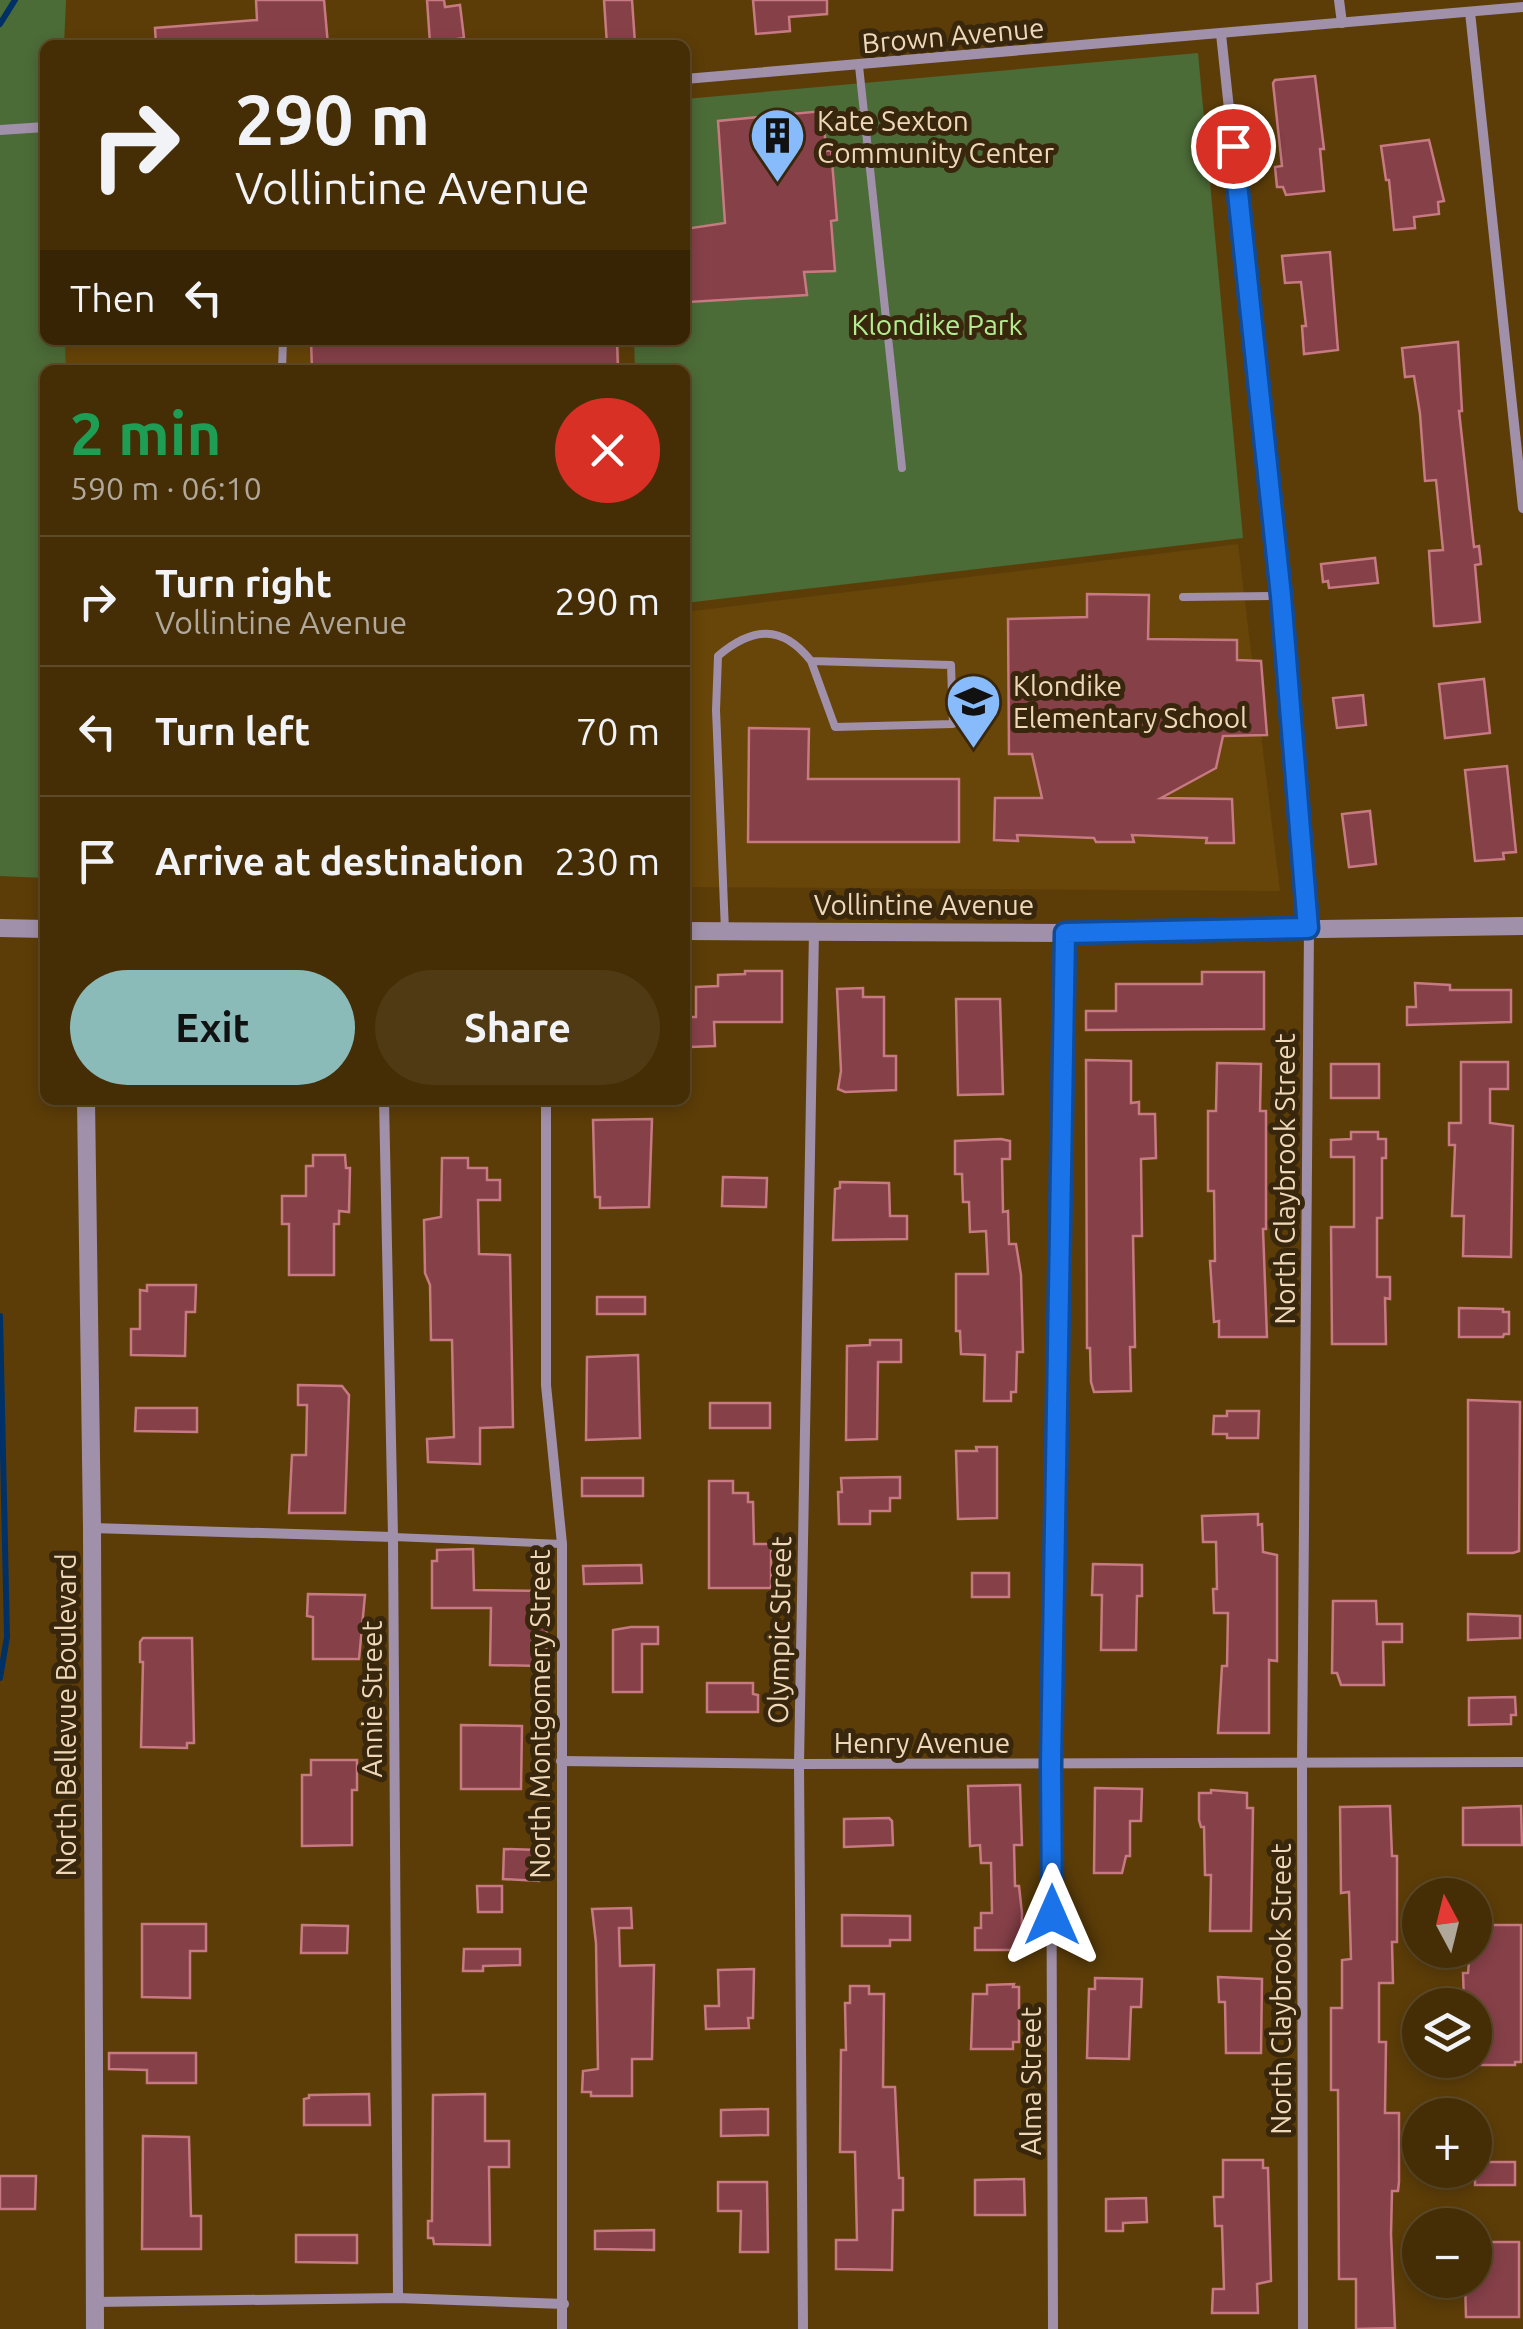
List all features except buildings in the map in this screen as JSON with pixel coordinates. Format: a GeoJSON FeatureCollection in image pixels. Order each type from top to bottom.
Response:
{"type":"FeatureCollection","features":[{"type":"Feature","properties":{"kind":"street"},"geometry":{"type":"LineString","coordinates":[[1339,0],[1342,23]]}},
{"type":"Feature","properties":{"kind":"street","name":"Brown Avenue"},"geometry":{"type":"LineString","coordinates":[[690,79],[1523,8]]}},
{"type":"Feature","properties":{"kind":"street"},"geometry":{"type":"LineString","coordinates":[[1470,12],[1523,508]]}},
{"type":"Feature","properties":{"kind":"street","name":"North Claybrook Street"},"geometry":{"type":"LineString","coordinates":[[1221,34],[1281,596],[1308,928],[1302,1764],[1303,2329]]}},
{"type":"Feature","properties":{"kind":"street"},"geometry":{"type":"LineString","coordinates":[[0,130],[40,126]]}},
{"type":"Feature","properties":{"kind":"street","name":"Vollintine Avenue"},"geometry":{"type":"LineString","coordinates":[[690,931],[1065,933],[1523,926]]}},
{"type":"Feature","properties":{"kind":"street"},"geometry":{"type":"LineString","coordinates":[[0,928],[40,929]]}},
{"type":"Feature","properties":{"kind":"street","name":"Olympic Street"},"geometry":{"type":"LineString","coordinates":[[802,2329],[800,1764],[814,931]]}},
{"type":"Feature","properties":{"kind":"street","name":"Alma Street"},"geometry":{"type":"LineString","coordinates":[[1054,2329],[1051,1764],[1065,933]]}},
{"type":"Feature","properties":{"kind":"street","name":"North Bellevue Boulevard"},"geometry":{"type":"LineString","coordinates":[[86,1105],[92,1528],[94,2329]]}},
{"type":"Feature","properties":{"kind":"street","name":"Annie Street"},"geometry":{"type":"LineString","coordinates":[[384,1105],[393,1537],[398,2298]]}},
{"type":"Feature","properties":{"kind":"street","name":"North Montgomery Street"},"geometry":{"type":"LineString","coordinates":[[546,1105],[546,1385],[562,1544],[562,2329]]}},
{"type":"Feature","properties":{"kind":"street"},"geometry":{"type":"LineString","coordinates":[[92,1528],[393,1537]]}},
{"type":"Feature","properties":{"kind":"street","name":"Henry Avenue"},"geometry":{"type":"LineString","coordinates":[[562,1761],[1523,1762]]}},
{"type":"Feature","properties":{"kind":"street"},"geometry":{"type":"LineString","coordinates":[[95,2302],[398,2298],[564,2304]]}},
{"type":"Feature","properties":{"kind":"lane"},"geometry":{"type":"LineString","coordinates":[[859,66],[902,468]]}},
{"type":"Feature","properties":{"kind":"lane"},"geometry":{"type":"LineString","coordinates":[[1183,597],[1281,596]]}},
{"type":"Feature","properties":{"kind":"lane"},"geometry":{"type":"LineString","coordinates":[[725,932],[716,710],[718,656],[740,637],[766,634],[796,642],[812,661],[835,726],[954,724],[950,665],[812,661]]}},
{"type":"Feature","properties":{"kind":"lane"},"geometry":{"type":"LineString","coordinates":[[393,1537],[562,1544]]}},
{"type":"Feature","properties":{"kind":"shaded area"},"geometry":{"type":"Polygon","coordinates":[[[65,345],[620,345],[620,365],[66,365],[65,345]]]}},
{"type":"Feature","properties":{"kind":"shaded area","name":"Klondike Elementary School"},"geometry":{"type":"Polygon","coordinates":[[[1238,544],[1280,891],[690,887],[690,611],[1238,544]]]}},
{"type":"Feature","properties":{"kind":"green space"},"geometry":{"type":"Polygon","coordinates":[[[0,0],[66,0],[64,40],[40,40],[40,345],[65,345],[66,365],[40,365],[40,878],[0,876],[0,0]]]}},
{"type":"Feature","properties":{"kind":"green space","name":"Klondike Park"},"geometry":{"type":"Polygon","coordinates":[[[1198,53],[1243,538],[690,602],[690,365],[635,365],[634,345],[690,345],[690,99],[1198,53]]]}},
{"type":"Feature","properties":{"kind":"waterway"},"geometry":{"type":"LineString","coordinates":[[0,24],[15,0]]}},
{"type":"Feature","properties":{"kind":"waterway"},"geometry":{"type":"LineString","coordinates":[[0,1316],[7,1637],[0,1678]]}},
{"type":"Feature","properties":{"kind":"place","name":"Kate Sexton Community Center"},"geometry":{"type":"Point","coordinates":[778,185]}},
{"type":"Feature","properties":{"kind":"place","name":"Klondike Elementary School"},"geometry":{"type":"Point","coordinates":[974,750]}},
{"type":"Feature","properties":{"kind":"route"},"geometry":{"type":"LineString","coordinates":[[1052,1915],[1065,933],[1308,928],[1281,596],[1233,146]]}}]}
